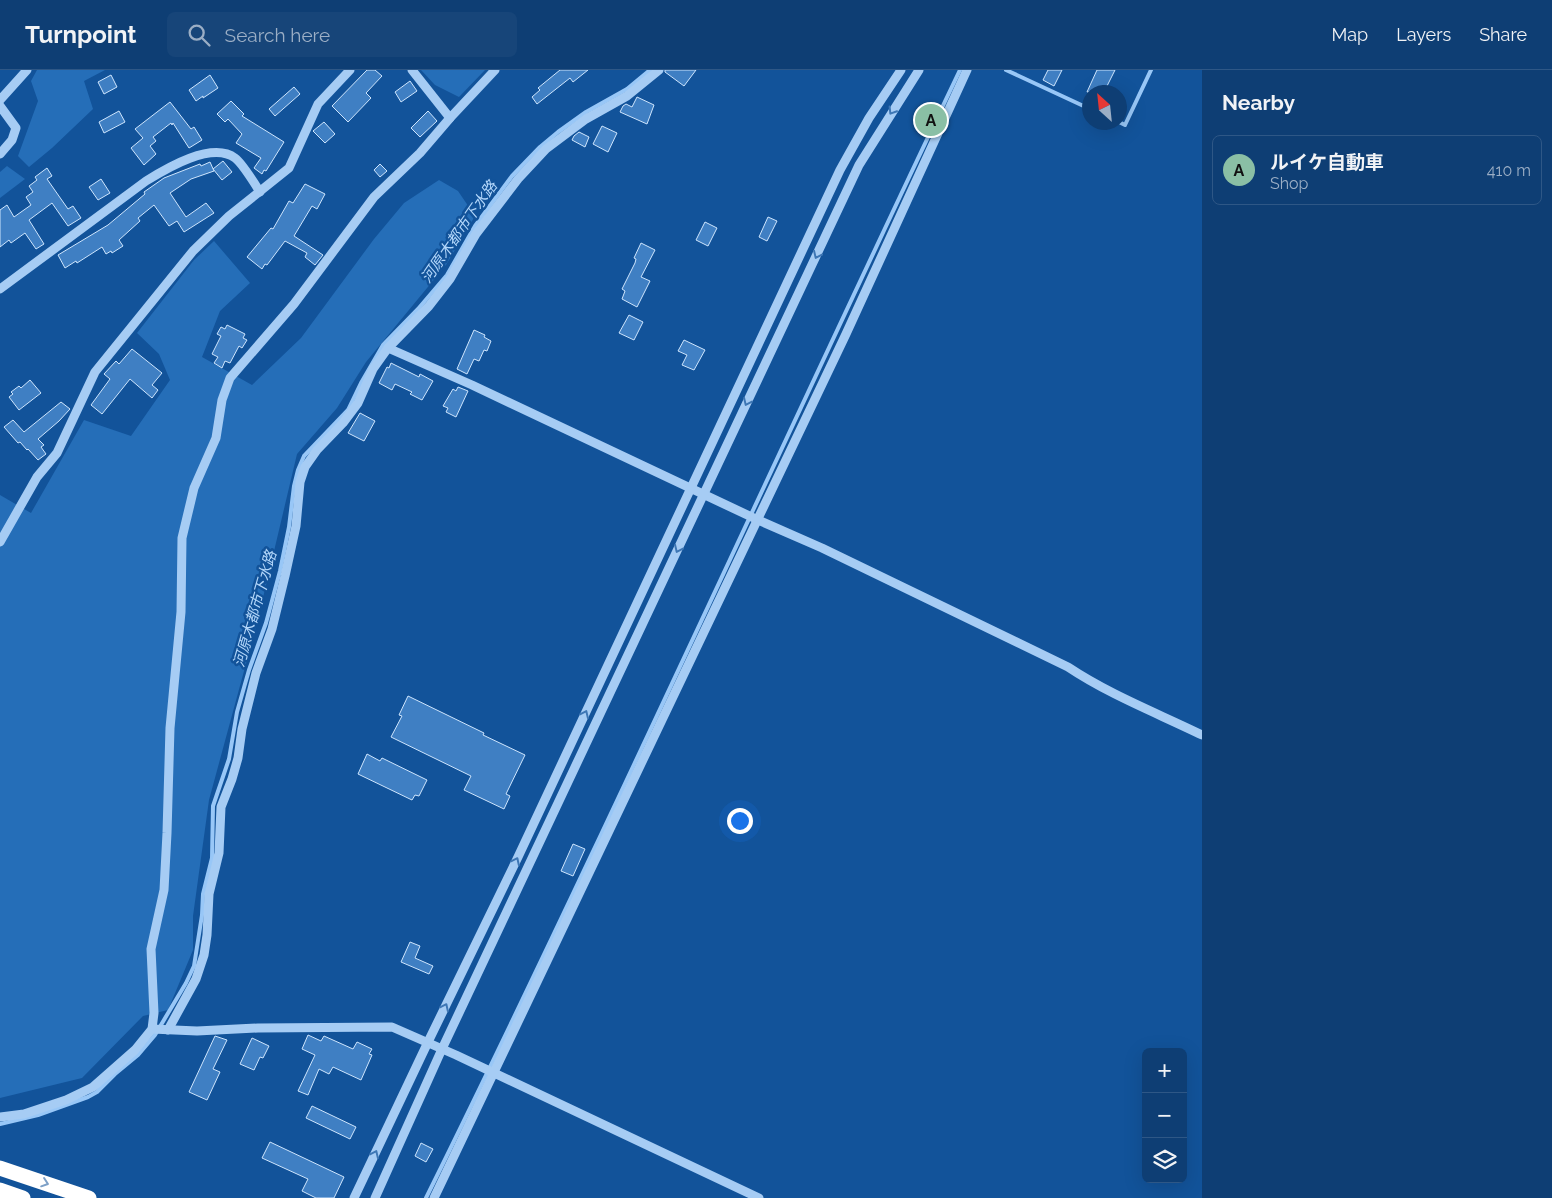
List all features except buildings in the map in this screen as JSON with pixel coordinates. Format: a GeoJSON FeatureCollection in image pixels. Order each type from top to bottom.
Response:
{"type":"FeatureCollection","features":[{"type":"Feature","properties":{"kind":"highway"},"geometry":{"type":"LineString","coordinates":[[0,1168],[89,1198]]}},
{"type":"Feature","properties":{"kind":"highway"},"geometry":{"type":"LineString","coordinates":[[0,1190],[22,1198]]}},
{"type":"Feature","properties":{"kind":"street"},"geometry":{"type":"LineString","coordinates":[[0,100],[26,70]]}},
{"type":"Feature","properties":{"kind":"street"},"geometry":{"type":"LineString","coordinates":[[0,542],[37,477],[58,453],[95,372],[193,251],[230,216],[289,168],[318,104],[350,70]]}},
{"type":"Feature","properties":{"kind":"street"},"geometry":{"type":"LineString","coordinates":[[412,70],[450,118]]}},
{"type":"Feature","properties":{"kind":"street"},"geometry":{"type":"LineString","coordinates":[[0,1117],[24,1114],[66,1100],[93,1087],[135,1050],[152,1029],[154,1013],[151,949],[164,890],[170,728],[181,612],[182,538],[194,488],[216,438],[222,400],[230,378],[294,304],[374,198],[420,152],[495,70]]}},
{"type":"Feature","properties":{"kind":"street"},"geometry":{"type":"LineString","coordinates":[[168,1030],[196,978],[204,955],[210,894],[219,853],[221,807],[238,758],[244,720],[256,673],[272,629],[296,526],[300,482],[305,467],[317,450],[344,423],[358,403],[373,369],[388,348],[429,306],[450,279],[476,234],[518,179],[546,149],[586,119],[627,96],[659,70]]}},
{"type":"Feature","properties":{"kind":"street"},"geometry":{"type":"LineString","coordinates":[[354,1198],[518,857],[840,170],[869,118],[901,70]]}},
{"type":"Feature","properties":{"kind":"street"},"geometry":{"type":"LineString","coordinates":[[375,1198],[442,1049],[859,165],[919,70]]}},
{"type":"Feature","properties":{"kind":"street"},"geometry":{"type":"LineString","coordinates":[[434,1198],[495,1074],[842,343],[967,70]]}},
{"type":"Feature","properties":{"kind":"street"},"geometry":{"type":"LineString","coordinates":[[0,106],[16,128],[12,140],[0,154]]}},
{"type":"Feature","properties":{"kind":"street"},"geometry":{"type":"LineString","coordinates":[[0,289],[146,181],[171,166],[199,156],[221,152],[236,158],[260,192]]}},
{"type":"Feature","properties":{"kind":"street"},"geometry":{"type":"LineString","coordinates":[[388,348],[822,548],[1068,667],[1086,679],[1125,699],[1202,734]]}},
{"type":"Feature","properties":{"kind":"street"},"geometry":{"type":"LineString","coordinates":[[152,1029],[198,1031],[258,1028],[392,1027],[428,1042],[759,1198]]}},
{"type":"Feature","properties":{"kind":"shaded area"},"geometry":{"type":"Polygon","coordinates":[[[37,70],[105,70],[84,81],[93,109],[29,167],[18,156],[38,101],[31,81],[37,70]]]}},
{"type":"Feature","properties":{"kind":"shaded area"},"geometry":{"type":"Polygon","coordinates":[[[421,70],[485,70],[459,97],[435,85],[421,70]]]}},
{"type":"Feature","properties":{"kind":"shaded area"},"geometry":{"type":"Polygon","coordinates":[[[7,166],[25,179],[0,198],[0,172],[7,166]]]}},
{"type":"Feature","properties":{"kind":"shaded area"},"geometry":{"type":"Polygon","coordinates":[[[439,180],[458,191],[475,216],[446,265],[366,362],[337,408],[297,454],[257,623],[209,800],[193,916],[193,950],[168,1010],[143,1016],[82,1078],[0,1098],[0,495],[31,513],[84,420],[131,436],[170,380],[159,354],[137,333],[194,260],[214,241],[250,283],[220,311],[202,357],[252,385],[301,338],[374,239],[404,203],[439,180]]]}},
{"type":"Feature","properties":{"kind":"waterway","name":"河原木都市下水路"},"geometry":{"type":"LineString","coordinates":[[0,1124],[38,1115],[97,1092],[138,1055],[155,1035],[194,966],[202,915],[203,894],[212,858],[213,806],[229,759],[237,712],[249,670],[266,623],[280,571],[289,527],[294,486],[304,456],[348,410],[383,345],[418,309],[447,275],[475,226],[512,176],[540,147],[558,132],[586,112],[627,89],[650,70]]}},
{"type":"Feature","properties":{"kind":"waterway"},"geometry":{"type":"LineString","coordinates":[[426,1198],[629,776],[960,70]]}},
{"type":"Feature","properties":{"kind":"waterway"},"geometry":{"type":"LineString","coordinates":[[1006,70],[1082,105]]}},
{"type":"Feature","properties":{"kind":"waterway"},"geometry":{"type":"LineString","coordinates":[[1127,121],[1151,70]]}},
{"type":"Feature","properties":{"kind":"place","name":"ルイケ自動車"},"geometry":{"type":"Point","coordinates":[931,120]}}]}
